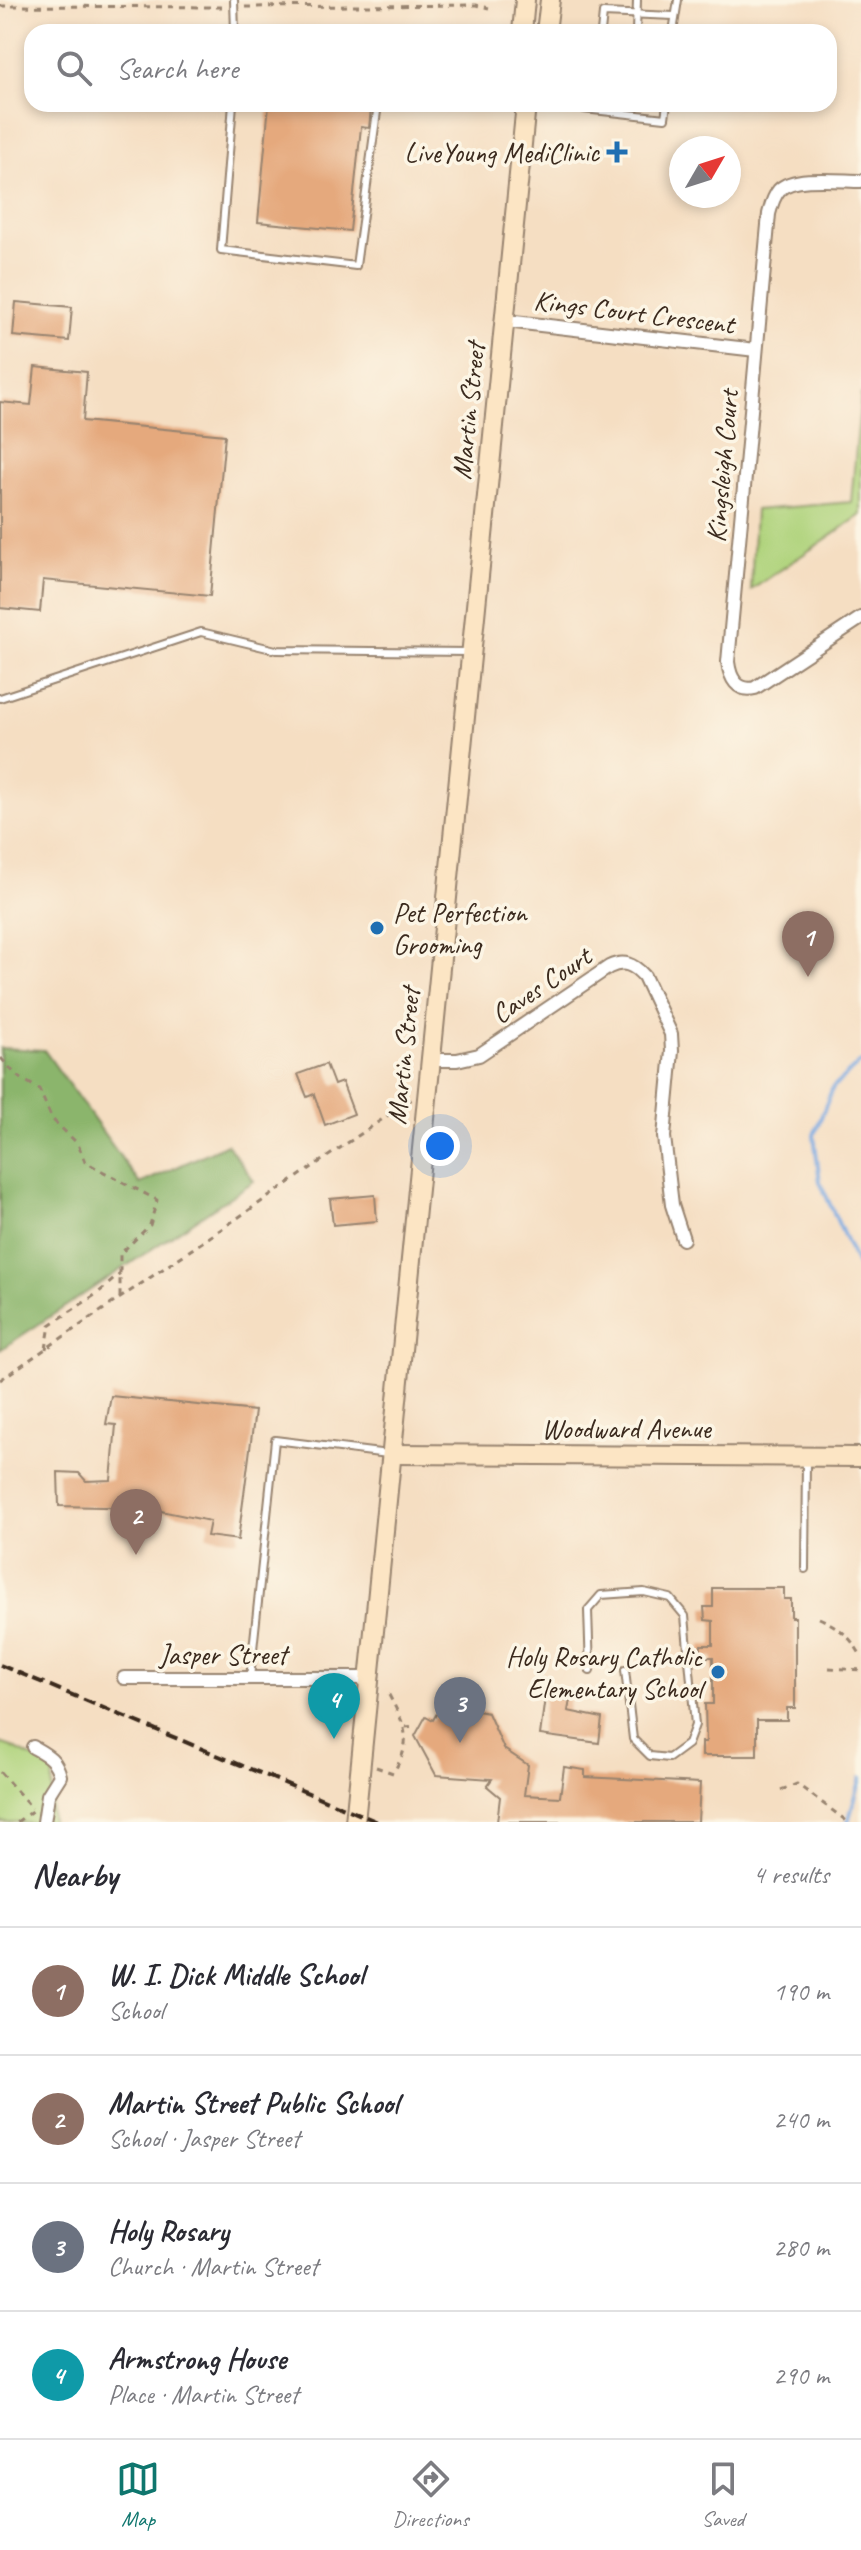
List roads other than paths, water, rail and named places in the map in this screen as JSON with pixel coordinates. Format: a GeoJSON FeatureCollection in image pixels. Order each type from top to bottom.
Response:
{"type":"FeatureCollection","features":[{"type":"Feature","properties":{"kind":"street"},"geometry":{"type":"LineString","coordinates":[[523,24],[525,0]]}},
{"type":"Feature","properties":{"kind":"street"},"geometry":{"type":"LineString","coordinates":[[547,24],[550,0]]}},
{"type":"Feature","properties":{"kind":"street","name":"Martin Street"},"geometry":{"type":"LineString","coordinates":[[355,1822],[525,112]]}},
{"type":"Feature","properties":{"kind":"street","name":"Kingsleigh Court"},"geometry":{"type":"LineString","coordinates":[[861,181],[795,181],[780,188],[769,214],[728,662],[730,673],[740,688],[755,688],[861,618]]}},
{"type":"Feature","properties":{"kind":"street","name":"Kings Court Crescent"},"geometry":{"type":"LineString","coordinates":[[506,321],[756,350]]}},
{"type":"Feature","properties":{"kind":"street","name":"Caves Court"},"geometry":{"type":"LineString","coordinates":[[431,1060],[457,1060],[479,1055],[609,967],[619,963],[637,969],[644,976],[671,1034],[664,1137],[672,1205],[683,1239]]}},
{"type":"Feature","properties":{"kind":"street","name":"Woodward Avenue"},"geometry":{"type":"LineString","coordinates":[[392,1454],[861,1457]]}},
{"type":"Feature","properties":{"kind":"street","name":"Jasper Street"},"geometry":{"type":"LineString","coordinates":[[124,1678],[250,1678],[369,1684]]}},
{"type":"Feature","properties":{"kind":"street"},"geometry":{"type":"LineString","coordinates":[[33,1747],[52,1758],[60,1776],[48,1795],[41,1816]]}},
{"type":"Feature","properties":{"kind":"lane"},"geometry":{"type":"LineString","coordinates":[[234,0],[235,24]]}},
{"type":"Feature","properties":{"kind":"lane"},"geometry":{"type":"LineString","coordinates":[[636,24],[637,0]]}},
{"type":"Feature","properties":{"kind":"lane"},"geometry":{"type":"LineString","coordinates":[[674,24],[678,0]]}},
{"type":"Feature","properties":{"kind":"lane"},"geometry":{"type":"LineString","coordinates":[[602,24],[603,13],[674,16]]}},
{"type":"Feature","properties":{"kind":"lane"},"geometry":{"type":"LineString","coordinates":[[232,112],[221,250],[356,266],[377,112]]}},
{"type":"Feature","properties":{"kind":"lane"},"geometry":{"type":"LineString","coordinates":[[611,112],[665,118],[666,112]]}},
{"type":"Feature","properties":{"kind":"lane"},"geometry":{"type":"LineString","coordinates":[[0,698],[201,632],[276,650],[472,652]]}},
{"type":"Feature","properties":{"kind":"lane"},"geometry":{"type":"LineString","coordinates":[[250,1678],[275,1440],[392,1454]]}},
{"type":"Feature","properties":{"kind":"lane"},"geometry":{"type":"LineString","coordinates":[[805,1569],[806,1456]]}},
{"type":"Feature","properties":{"kind":"lane"},"geometry":{"type":"LineString","coordinates":[[590,1671],[588,1610],[601,1595],[644,1592],[670,1598],[685,1616],[695,1725],[688,1744],[669,1758],[650,1756],[633,1739],[625,1670]]}},
{"type":"Feature","properties":{"kind":"waterway"},"geometry":{"type":"LineString","coordinates":[[861,1062],[833,1087],[814,1135],[820,1182],[861,1274]]}},
{"type":"Feature","properties":{"kind":"waterway"},"geometry":{"type":"LineString","coordinates":[[848,1822],[861,1778]]}},
{"type":"Feature","properties":{"kind":"railway"},"geometry":{"type":"LineString","coordinates":[[0,1665],[378,1822]]}},
{"type":"Feature","properties":{"kind":"place","name":"LiveYoung MediClinic"},"geometry":{"type":"Point","coordinates":[617,152]}},
{"type":"Feature","properties":{"kind":"place","name":"Pet Perfection Grooming"},"geometry":{"type":"Point","coordinates":[377,928]}},
{"type":"Feature","properties":{"kind":"place","name":"W. I. Dick Middle School"},"geometry":{"type":"Point","coordinates":[808,977]}},
{"type":"Feature","properties":{"kind":"place","name":"Martin Street Public School"},"geometry":{"type":"Point","coordinates":[136,1555]}},
{"type":"Feature","properties":{"kind":"place","name":"Holy Rosary Catholic Elementary School"},"geometry":{"type":"Point","coordinates":[718,1672]}},
{"type":"Feature","properties":{"kind":"place","name":"Armstrong House"},"geometry":{"type":"Point","coordinates":[334,1739]}},
{"type":"Feature","properties":{"kind":"place","name":"Holy Rosary"},"geometry":{"type":"Point","coordinates":[460,1743]}}]}
